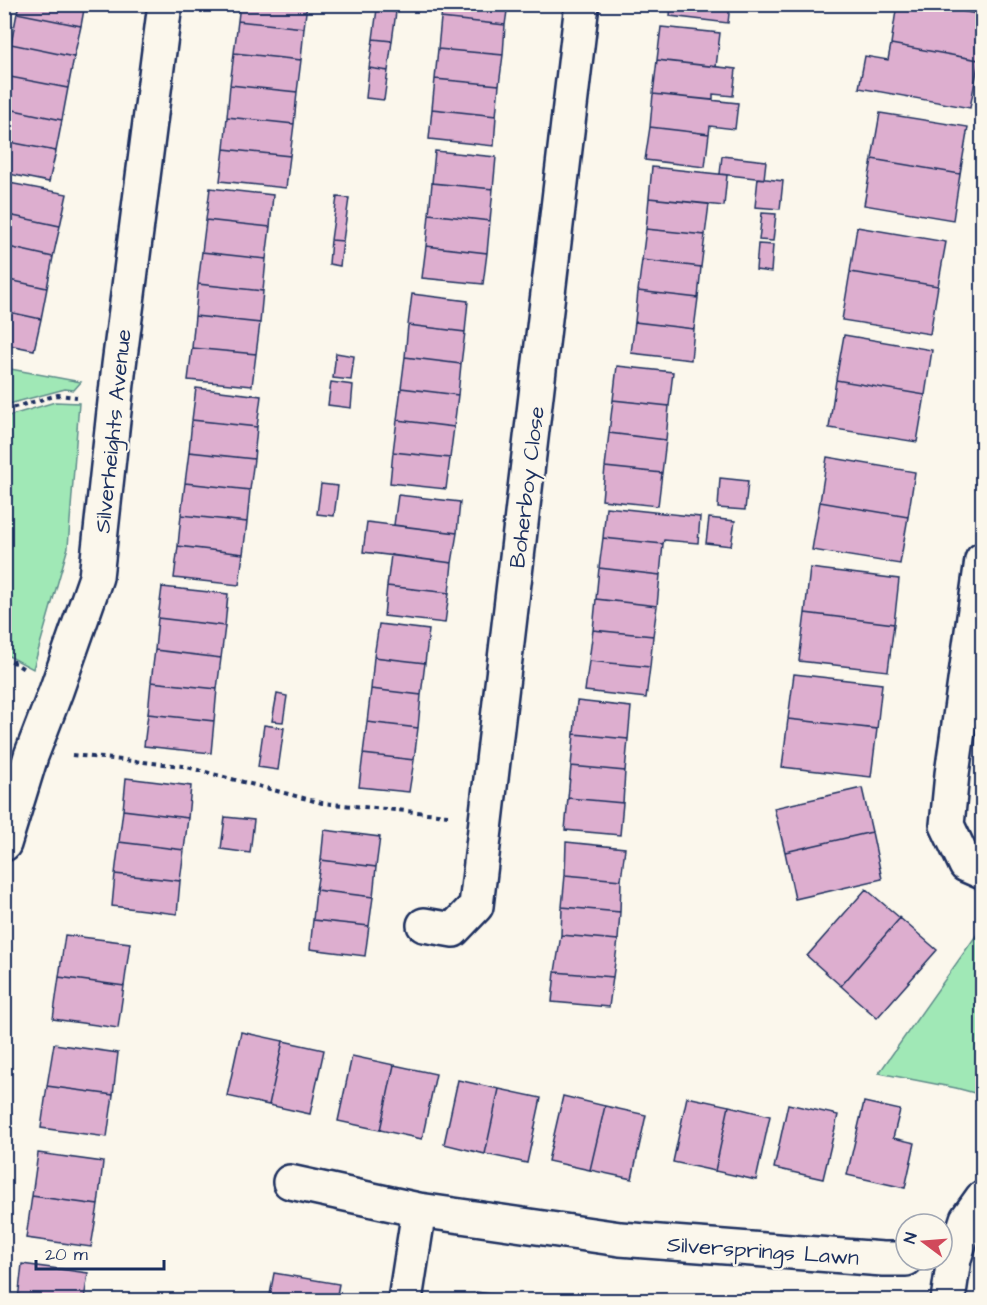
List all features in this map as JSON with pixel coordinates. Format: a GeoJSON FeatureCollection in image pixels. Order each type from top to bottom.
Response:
{"type":"FeatureCollection","features":[{"type":"Feature","properties":{"kind":"street","name":"Silverheights Avenue"},"geometry":{"type":"LineString","coordinates":[[4,844],[31,756],[96,577],[165,4]]}},
{"type":"Feature","properties":{"kind":"street","name":"Boherboy Close"},"geometry":{"type":"LineString","coordinates":[[424,925],[453,930],[476,906],[582,4]]}},
{"type":"Feature","properties":{"kind":"street"},"geometry":{"type":"LineString","coordinates":[[982,560],[947,825],[966,865],[982,872]]}},
{"type":"Feature","properties":{"kind":"street","name":"Silversprings Lawn"},"geometry":{"type":"LineString","coordinates":[[290,1182],[419,1210],[620,1239],[894,1259]]}},
{"type":"Feature","properties":{"kind":"street"},"geometry":{"type":"LineString","coordinates":[[954,1246],[967,1219],[982,1198]]}},
{"type":"Feature","properties":{"kind":"street"},"geometry":{"type":"LineString","coordinates":[[405,1300],[419,1210]]}},
{"type":"Feature","properties":{"kind":"street"},"geometry":{"type":"LineString","coordinates":[[948,1272],[948,1300]]}},
{"type":"Feature","properties":{"kind":"path"},"geometry":{"type":"LineString","coordinates":[[4,411],[58,396],[116,400]]}},
{"type":"Feature","properties":{"kind":"path"},"geometry":{"type":"LineString","coordinates":[[31,756],[63,754],[183,766],[322,803],[488,818]]}},
{"type":"Feature","properties":{"kind":"green space"},"geometry":{"type":"Polygon","coordinates":[[[5,368],[81,382],[74,390],[65,389],[5,405],[5,368]]]}},
{"type":"Feature","properties":{"kind":"green space"},"geometry":{"type":"Polygon","coordinates":[[[55,402],[79,403],[68,547],[33,669],[5,654],[5,417],[55,402]]]}},
{"type":"Feature","properties":{"kind":"green space"},"geometry":{"type":"Polygon","coordinates":[[[982,927],[982,1095],[879,1073],[982,927]]]}},
{"type":"Feature","properties":{"kind":"building"},"geometry":{"type":"Polygon","coordinates":[[[19,4],[85,4],[81,26],[17,13],[19,4]]]}},
{"type":"Feature","properties":{"kind":"building"},"geometry":{"type":"Polygon","coordinates":[[[240,4],[307,4],[304,28],[238,21],[240,4]]]}},
{"type":"Feature","properties":{"kind":"building"},"geometry":{"type":"Polygon","coordinates":[[[443,4],[508,4],[505,25],[441,18],[443,4]]]}},
{"type":"Feature","properties":{"kind":"building"},"geometry":{"type":"Polygon","coordinates":[[[671,4],[730,4],[728,23],[670,16],[671,4]]]}},
{"type":"Feature","properties":{"kind":"building"},"geometry":{"type":"Polygon","coordinates":[[[897,4],[924,4],[982,15],[979,60],[891,44],[897,4]]]}},
{"type":"Feature","properties":{"kind":"building"},"geometry":{"type":"Polygon","coordinates":[[[377,9],[396,12],[392,41],[373,39],[377,9]]]}},
{"type":"Feature","properties":{"kind":"building"},"geometry":{"type":"Polygon","coordinates":[[[17,13],[81,26],[74,57],[11,44],[17,13]]]}},
{"type":"Feature","properties":{"kind":"building"},"geometry":{"type":"Polygon","coordinates":[[[441,18],[505,25],[503,55],[438,49],[441,18]]]}},
{"type":"Feature","properties":{"kind":"building"},"geometry":{"type":"Polygon","coordinates":[[[238,21],[304,28],[301,60],[234,53],[238,21]]]}},
{"type":"Feature","properties":{"kind":"building"},"geometry":{"type":"Polygon","coordinates":[[[661,27],[720,33],[716,67],[657,60],[661,27]]]}},
{"type":"Feature","properties":{"kind":"building"},"geometry":{"type":"Polygon","coordinates":[[[373,39],[392,41],[388,71],[369,68],[373,39]]]}},
{"type":"Feature","properties":{"kind":"building"},"geometry":{"type":"Polygon","coordinates":[[[11,44],[74,57],[68,88],[5,76],[11,44]]]}},
{"type":"Feature","properties":{"kind":"building"},"geometry":{"type":"Polygon","coordinates":[[[891,44],[979,60],[970,108],[859,88],[865,56],[888,60],[891,44]]]}},
{"type":"Feature","properties":{"kind":"building"},"geometry":{"type":"Polygon","coordinates":[[[438,49],[503,55],[499,85],[435,79],[438,49]]]}},
{"type":"Feature","properties":{"kind":"building"},"geometry":{"type":"Polygon","coordinates":[[[234,53],[301,60],[297,92],[230,85],[234,53]]]}},
{"type":"Feature","properties":{"kind":"building"},"geometry":{"type":"Polygon","coordinates":[[[657,60],[736,69],[733,96],[713,94],[713,100],[653,94],[657,60]]]}},
{"type":"Feature","properties":{"kind":"building"},"geometry":{"type":"Polygon","coordinates":[[[369,68],[388,71],[384,100],[366,98],[369,68]]]}},
{"type":"Feature","properties":{"kind":"building"},"geometry":{"type":"Polygon","coordinates":[[[5,76],[68,88],[62,120],[4,108],[5,76]]]}},
{"type":"Feature","properties":{"kind":"building"},"geometry":{"type":"Polygon","coordinates":[[[435,79],[499,85],[496,116],[432,109],[435,79]]]}},
{"type":"Feature","properties":{"kind":"building"},"geometry":{"type":"Polygon","coordinates":[[[230,85],[297,92],[294,124],[227,117],[230,85]]]}},
{"type":"Feature","properties":{"kind":"building"},"geometry":{"type":"Polygon","coordinates":[[[653,94],[738,103],[735,129],[710,126],[709,134],[650,127],[653,94]]]}},
{"type":"Feature","properties":{"kind":"building"},"geometry":{"type":"Polygon","coordinates":[[[4,108],[62,120],[56,151],[4,141],[4,108]]]}},
{"type":"Feature","properties":{"kind":"building"},"geometry":{"type":"Polygon","coordinates":[[[432,109],[496,116],[494,146],[429,139],[432,109]]]}},
{"type":"Feature","properties":{"kind":"building"},"geometry":{"type":"Polygon","coordinates":[[[880,113],[968,127],[960,174],[872,159],[880,113]]]}},
{"type":"Feature","properties":{"kind":"building"},"geometry":{"type":"Polygon","coordinates":[[[227,117],[294,124],[290,156],[224,149],[227,117]]]}},
{"type":"Feature","properties":{"kind":"building"},"geometry":{"type":"Polygon","coordinates":[[[650,127],[709,134],[705,167],[645,160],[650,127]]]}},
{"type":"Feature","properties":{"kind":"building"},"geometry":{"type":"Polygon","coordinates":[[[4,141],[56,151],[49,182],[4,173],[4,141]]]}},
{"type":"Feature","properties":{"kind":"building"},"geometry":{"type":"Polygon","coordinates":[[[224,149],[290,156],[286,188],[220,181],[224,149]]]}},
{"type":"Feature","properties":{"kind":"building"},"geometry":{"type":"Polygon","coordinates":[[[435,151],[496,157],[493,189],[432,183],[435,151]]]}},
{"type":"Feature","properties":{"kind":"building"},"geometry":{"type":"Polygon","coordinates":[[[722,156],[766,161],[764,179],[720,174],[722,156]]]}},
{"type":"Feature","properties":{"kind":"building"},"geometry":{"type":"Polygon","coordinates":[[[872,159],[960,174],[953,220],[864,205],[872,159]]]}},
{"type":"Feature","properties":{"kind":"building"},"geometry":{"type":"Polygon","coordinates":[[[652,167],[727,175],[724,206],[649,198],[652,167]]]}},
{"type":"Feature","properties":{"kind":"building"},"geometry":{"type":"Polygon","coordinates":[[[758,178],[783,181],[780,209],[755,207],[758,178]]]}},
{"type":"Feature","properties":{"kind":"building"},"geometry":{"type":"Polygon","coordinates":[[[4,182],[67,194],[60,226],[4,214],[4,182]]]}},
{"type":"Feature","properties":{"kind":"building"},"geometry":{"type":"Polygon","coordinates":[[[432,183],[493,189],[490,221],[429,214],[432,183]]]}},
{"type":"Feature","properties":{"kind":"building"},"geometry":{"type":"Polygon","coordinates":[[[210,188],[273,195],[270,227],[206,220],[210,188]]]}},
{"type":"Feature","properties":{"kind":"building"},"geometry":{"type":"Polygon","coordinates":[[[337,197],[349,198],[343,241],[331,240],[337,197]]]}},
{"type":"Feature","properties":{"kind":"building"},"geometry":{"type":"Polygon","coordinates":[[[649,198],[709,204],[705,235],[646,229],[649,198]]]}},
{"type":"Feature","properties":{"kind":"building"},"geometry":{"type":"Polygon","coordinates":[[[762,213],[776,214],[773,241],[759,240],[762,213]]]}},
{"type":"Feature","properties":{"kind":"building"},"geometry":{"type":"Polygon","coordinates":[[[4,214],[60,226],[53,257],[4,246],[4,214]]]}},
{"type":"Feature","properties":{"kind":"building"},"geometry":{"type":"Polygon","coordinates":[[[429,214],[490,221],[487,253],[426,246],[429,214]]]}},
{"type":"Feature","properties":{"kind":"building"},"geometry":{"type":"Polygon","coordinates":[[[206,220],[270,227],[266,259],[202,252],[206,220]]]}},
{"type":"Feature","properties":{"kind":"building"},"geometry":{"type":"Polygon","coordinates":[[[857,227],[946,242],[938,286],[850,272],[857,227]]]}},
{"type":"Feature","properties":{"kind":"building"},"geometry":{"type":"Polygon","coordinates":[[[646,229],[705,235],[701,267],[642,260],[646,229]]]}},
{"type":"Feature","properties":{"kind":"building"},"geometry":{"type":"Polygon","coordinates":[[[331,240],[343,241],[340,266],[329,264],[331,240]]]}},
{"type":"Feature","properties":{"kind":"building"},"geometry":{"type":"Polygon","coordinates":[[[758,244],[773,245],[771,272],[756,270],[758,244]]]}},
{"type":"Feature","properties":{"kind":"building"},"geometry":{"type":"Polygon","coordinates":[[[4,246],[53,257],[47,288],[4,279],[4,246]]]}},
{"type":"Feature","properties":{"kind":"building"},"geometry":{"type":"Polygon","coordinates":[[[426,246],[487,253],[483,284],[422,278],[426,246]]]}},
{"type":"Feature","properties":{"kind":"building"},"geometry":{"type":"Polygon","coordinates":[[[202,252],[266,259],[263,291],[198,284],[202,252]]]}},
{"type":"Feature","properties":{"kind":"building"},"geometry":{"type":"Polygon","coordinates":[[[642,260],[701,267],[698,298],[638,291],[642,260]]]}},
{"type":"Feature","properties":{"kind":"building"},"geometry":{"type":"Polygon","coordinates":[[[850,272],[938,286],[930,334],[842,320],[850,272]]]}},
{"type":"Feature","properties":{"kind":"building"},"geometry":{"type":"Polygon","coordinates":[[[4,279],[47,288],[41,319],[4,311],[4,279]]]}},
{"type":"Feature","properties":{"kind":"building"},"geometry":{"type":"Polygon","coordinates":[[[198,284],[263,291],[260,323],[195,316],[198,284]]]}},
{"type":"Feature","properties":{"kind":"building"},"geometry":{"type":"Polygon","coordinates":[[[638,291],[698,298],[694,329],[635,322],[638,291]]]}},
{"type":"Feature","properties":{"kind":"building"},"geometry":{"type":"Polygon","coordinates":[[[412,294],[468,301],[465,332],[408,325],[412,294]]]}},
{"type":"Feature","properties":{"kind":"building"},"geometry":{"type":"Polygon","coordinates":[[[4,311],[41,319],[34,350],[4,344],[4,311]]]}},
{"type":"Feature","properties":{"kind":"building"},"geometry":{"type":"Polygon","coordinates":[[[195,316],[260,323],[256,354],[192,348],[195,316]]]}},
{"type":"Feature","properties":{"kind":"building"},"geometry":{"type":"Polygon","coordinates":[[[635,322],[694,329],[691,360],[631,353],[635,322]]]}},
{"type":"Feature","properties":{"kind":"building"},"geometry":{"type":"Polygon","coordinates":[[[408,325],[465,332],[461,364],[405,357],[408,325]]]}},
{"type":"Feature","properties":{"kind":"building"},"geometry":{"type":"Polygon","coordinates":[[[844,335],[932,350],[925,395],[836,380],[844,335]]]}},
{"type":"Feature","properties":{"kind":"building"},"geometry":{"type":"Polygon","coordinates":[[[192,348],[256,354],[252,386],[188,380],[192,348]]]}},
{"type":"Feature","properties":{"kind":"building"},"geometry":{"type":"Polygon","coordinates":[[[336,353],[354,356],[351,380],[333,378],[336,353]]]}},
{"type":"Feature","properties":{"kind":"building"},"geometry":{"type":"Polygon","coordinates":[[[405,357],[461,364],[458,395],[401,388],[405,357]]]}},
{"type":"Feature","properties":{"kind":"building"},"geometry":{"type":"Polygon","coordinates":[[[617,366],[673,372],[669,406],[613,400],[617,366]]]}},
{"type":"Feature","properties":{"kind":"building"},"geometry":{"type":"Polygon","coordinates":[[[836,380],[925,395],[917,442],[829,428],[836,380]]]}},
{"type":"Feature","properties":{"kind":"building"},"geometry":{"type":"Polygon","coordinates":[[[331,382],[353,385],[351,408],[328,405],[331,382]]]}},
{"type":"Feature","properties":{"kind":"building"},"geometry":{"type":"Polygon","coordinates":[[[196,388],[261,396],[257,427],[192,420],[196,388]]]}},
{"type":"Feature","properties":{"kind":"building"},"geometry":{"type":"Polygon","coordinates":[[[401,388],[458,395],[454,427],[397,420],[401,388]]]}},
{"type":"Feature","properties":{"kind":"building"},"geometry":{"type":"Polygon","coordinates":[[[613,400],[669,406],[666,440],[609,433],[613,400]]]}},
{"type":"Feature","properties":{"kind":"building"},"geometry":{"type":"Polygon","coordinates":[[[192,420],[257,427],[254,459],[189,452],[192,420]]]}},
{"type":"Feature","properties":{"kind":"building"},"geometry":{"type":"Polygon","coordinates":[[[397,420],[454,427],[450,458],[393,452],[397,420]]]}},
{"type":"Feature","properties":{"kind":"building"},"geometry":{"type":"Polygon","coordinates":[[[609,433],[666,440],[662,473],[605,467],[609,433]]]}},
{"type":"Feature","properties":{"kind":"building"},"geometry":{"type":"Polygon","coordinates":[[[189,452],[254,459],[250,490],[185,483],[189,452]]]}},
{"type":"Feature","properties":{"kind":"building"},"geometry":{"type":"Polygon","coordinates":[[[393,452],[450,458],[446,489],[390,483],[393,452]]]}},
{"type":"Feature","properties":{"kind":"building"},"geometry":{"type":"Polygon","coordinates":[[[827,457],[915,472],[908,517],[820,502],[827,457]]]}},
{"type":"Feature","properties":{"kind":"building"},"geometry":{"type":"Polygon","coordinates":[[[605,467],[662,473],[658,506],[602,500],[605,467]]]}},
{"type":"Feature","properties":{"kind":"building"},"geometry":{"type":"Polygon","coordinates":[[[720,478],[748,481],[745,510],[718,508],[720,478]]]}},
{"type":"Feature","properties":{"kind":"building"},"geometry":{"type":"Polygon","coordinates":[[[185,483],[250,490],[247,522],[181,515],[185,483]]]}},
{"type":"Feature","properties":{"kind":"building"},"geometry":{"type":"Polygon","coordinates":[[[321,484],[338,486],[334,516],[317,514],[321,484]]]}},
{"type":"Feature","properties":{"kind":"building"},"geometry":{"type":"Polygon","coordinates":[[[398,495],[460,502],[457,533],[394,525],[398,495]]]}},
{"type":"Feature","properties":{"kind":"building"},"geometry":{"type":"Polygon","coordinates":[[[820,502],[908,517],[900,564],[812,550],[820,502]]]}},
{"type":"Feature","properties":{"kind":"building"},"geometry":{"type":"Polygon","coordinates":[[[606,507],[700,517],[698,543],[664,540],[663,544],[603,538],[606,507]]]}},
{"type":"Feature","properties":{"kind":"building"},"geometry":{"type":"Polygon","coordinates":[[[181,515],[247,522],[243,554],[178,546],[181,515]]]}},
{"type":"Feature","properties":{"kind":"building"},"geometry":{"type":"Polygon","coordinates":[[[709,518],[735,521],[731,546],[706,543],[709,518]]]}},
{"type":"Feature","properties":{"kind":"building"},"geometry":{"type":"Polygon","coordinates":[[[367,522],[457,533],[452,563],[363,552],[367,522]]]}},
{"type":"Feature","properties":{"kind":"building"},"geometry":{"type":"Polygon","coordinates":[[[603,538],[663,544],[660,575],[599,568],[603,538]]]}},
{"type":"Feature","properties":{"kind":"building"},"geometry":{"type":"Polygon","coordinates":[[[178,546],[243,554],[239,585],[174,578],[178,546]]]}},
{"type":"Feature","properties":{"kind":"building"},"geometry":{"type":"Polygon","coordinates":[[[391,555],[452,563],[449,593],[387,586],[391,555]]]}},
{"type":"Feature","properties":{"kind":"building"},"geometry":{"type":"Polygon","coordinates":[[[599,568],[660,575],[657,606],[596,599],[599,568]]]}},
{"type":"Feature","properties":{"kind":"building"},"geometry":{"type":"Polygon","coordinates":[[[810,568],[899,579],[894,624],[805,613],[810,568]]]}},
{"type":"Feature","properties":{"kind":"building"},"geometry":{"type":"Polygon","coordinates":[[[387,586],[449,593],[445,623],[384,616],[387,586]]]}},
{"type":"Feature","properties":{"kind":"building"},"geometry":{"type":"Polygon","coordinates":[[[162,587],[228,594],[225,626],[158,618],[162,587]]]}},
{"type":"Feature","properties":{"kind":"building"},"geometry":{"type":"Polygon","coordinates":[[[596,599],[657,606],[653,636],[593,630],[596,599]]]}},
{"type":"Feature","properties":{"kind":"building"},"geometry":{"type":"Polygon","coordinates":[[[805,613],[894,624],[888,671],[799,661],[805,613]]]}},
{"type":"Feature","properties":{"kind":"building"},"geometry":{"type":"Polygon","coordinates":[[[158,618],[225,626],[221,658],[155,650],[158,618]]]}},
{"type":"Feature","properties":{"kind":"building"},"geometry":{"type":"Polygon","coordinates":[[[379,624],[429,630],[425,663],[374,657],[379,624]]]}},
{"type":"Feature","properties":{"kind":"building"},"geometry":{"type":"Polygon","coordinates":[[[593,630],[653,636],[650,667],[589,661],[593,630]]]}},
{"type":"Feature","properties":{"kind":"building"},"geometry":{"type":"Polygon","coordinates":[[[155,650],[221,658],[217,689],[151,682],[155,650]]]}},
{"type":"Feature","properties":{"kind":"building"},"geometry":{"type":"Polygon","coordinates":[[[374,657],[425,663],[421,695],[371,689],[374,657]]]}},
{"type":"Feature","properties":{"kind":"building"},"geometry":{"type":"Polygon","coordinates":[[[589,661],[650,667],[646,698],[585,691],[589,661]]]}},
{"type":"Feature","properties":{"kind":"building"},"geometry":{"type":"Polygon","coordinates":[[[794,674],[882,684],[877,729],[788,719],[794,674]]]}},
{"type":"Feature","properties":{"kind":"building"},"geometry":{"type":"Polygon","coordinates":[[[151,682],[217,689],[214,721],[148,714],[151,682]]]}},
{"type":"Feature","properties":{"kind":"building"},"geometry":{"type":"Polygon","coordinates":[[[371,689],[421,695],[418,728],[367,722],[371,689]]]}},
{"type":"Feature","properties":{"kind":"building"},"geometry":{"type":"Polygon","coordinates":[[[277,694],[287,696],[283,722],[272,721],[277,694]]]}},
{"type":"Feature","properties":{"kind":"building"},"geometry":{"type":"Polygon","coordinates":[[[577,701],[631,707],[628,739],[574,734],[577,701]]]}},
{"type":"Feature","properties":{"kind":"building"},"geometry":{"type":"Polygon","coordinates":[[[148,714],[214,721],[211,753],[144,746],[148,714]]]}},
{"type":"Feature","properties":{"kind":"building"},"geometry":{"type":"Polygon","coordinates":[[[788,719],[877,729],[871,777],[782,767],[788,719]]]}},
{"type":"Feature","properties":{"kind":"building"},"geometry":{"type":"Polygon","coordinates":[[[367,722],[418,728],[414,760],[363,754],[367,722]]]}},
{"type":"Feature","properties":{"kind":"building"},"geometry":{"type":"Polygon","coordinates":[[[264,725],[284,728],[278,770],[258,767],[264,725]]]}},
{"type":"Feature","properties":{"kind":"building"},"geometry":{"type":"Polygon","coordinates":[[[574,734],[628,739],[625,771],[571,766],[574,734]]]}},
{"type":"Feature","properties":{"kind":"building"},"geometry":{"type":"Polygon","coordinates":[[[363,754],[414,760],[409,792],[359,787],[363,754]]]}},
{"type":"Feature","properties":{"kind":"building"},"geometry":{"type":"Polygon","coordinates":[[[571,766],[625,771],[623,803],[568,798],[571,766]]]}},
{"type":"Feature","properties":{"kind":"building"},"geometry":{"type":"Polygon","coordinates":[[[126,778],[191,786],[188,818],[123,810],[126,778]]]}},
{"type":"Feature","properties":{"kind":"building"},"geometry":{"type":"Polygon","coordinates":[[[862,788],[872,832],[785,852],[774,808],[862,788]]]}},
{"type":"Feature","properties":{"kind":"building"},"geometry":{"type":"Polygon","coordinates":[[[568,798],[623,803],[620,835],[565,830],[568,798]]]}},
{"type":"Feature","properties":{"kind":"building"},"geometry":{"type":"Polygon","coordinates":[[[123,810],[188,818],[184,850],[119,842],[123,810]]]}},
{"type":"Feature","properties":{"kind":"building"},"geometry":{"type":"Polygon","coordinates":[[[225,817],[254,820],[250,853],[221,849],[225,817]]]}},
{"type":"Feature","properties":{"kind":"building"},"geometry":{"type":"Polygon","coordinates":[[[324,830],[380,837],[376,867],[321,860],[324,830]]]}},
{"type":"Feature","properties":{"kind":"building"},"geometry":{"type":"Polygon","coordinates":[[[872,832],[882,879],[795,899],[785,852],[872,832]]]}},
{"type":"Feature","properties":{"kind":"building"},"geometry":{"type":"Polygon","coordinates":[[[119,842],[184,850],[180,881],[115,874],[119,842]]]}},
{"type":"Feature","properties":{"kind":"building"},"geometry":{"type":"Polygon","coordinates":[[[566,842],[625,848],[621,880],[565,875],[566,842]]]}},
{"type":"Feature","properties":{"kind":"building"},"geometry":{"type":"Polygon","coordinates":[[[321,860],[376,867],[373,897],[316,890],[321,860]]]}},
{"type":"Feature","properties":{"kind":"building"},"geometry":{"type":"Polygon","coordinates":[[[115,874],[180,881],[177,914],[112,906],[115,874]]]}},
{"type":"Feature","properties":{"kind":"building"},"geometry":{"type":"Polygon","coordinates":[[[565,875],[621,880],[620,912],[562,907],[565,875]]]}},
{"type":"Feature","properties":{"kind":"building"},"geometry":{"type":"Polygon","coordinates":[[[866,889],[900,918],[841,986],[807,956],[866,889]]]}},
{"type":"Feature","properties":{"kind":"building"},"geometry":{"type":"Polygon","coordinates":[[[316,890],[373,897],[369,926],[313,920],[316,890]]]}},
{"type":"Feature","properties":{"kind":"building"},"geometry":{"type":"Polygon","coordinates":[[[562,907],[620,912],[618,940],[561,935],[562,907]]]}},
{"type":"Feature","properties":{"kind":"building"},"geometry":{"type":"Polygon","coordinates":[[[900,918],[937,950],[877,1018],[841,986],[900,918]]]}},
{"type":"Feature","properties":{"kind":"building"},"geometry":{"type":"Polygon","coordinates":[[[313,920],[369,926],[365,956],[310,949],[313,920]]]}},
{"type":"Feature","properties":{"kind":"building"},"geometry":{"type":"Polygon","coordinates":[[[65,935],[130,943],[124,986],[59,977],[65,935]]]}},
{"type":"Feature","properties":{"kind":"building"},"geometry":{"type":"Polygon","coordinates":[[[561,935],[618,940],[613,977],[555,972],[561,935]]]}},
{"type":"Feature","properties":{"kind":"building"},"geometry":{"type":"Polygon","coordinates":[[[555,972],[613,977],[609,1007],[552,1002],[555,972]]]}},
{"type":"Feature","properties":{"kind":"building"},"geometry":{"type":"Polygon","coordinates":[[[59,977],[124,986],[118,1028],[53,1019],[59,977]]]}},
{"type":"Feature","properties":{"kind":"building"},"geometry":{"type":"Polygon","coordinates":[[[241,1032],[283,1041],[269,1105],[227,1096],[241,1032]]]}},
{"type":"Feature","properties":{"kind":"building"},"geometry":{"type":"Polygon","coordinates":[[[283,1041],[324,1050],[310,1114],[269,1105],[283,1041]]]}},
{"type":"Feature","properties":{"kind":"building"},"geometry":{"type":"Polygon","coordinates":[[[54,1044],[118,1053],[113,1095],[47,1086],[54,1044]]]}},
{"type":"Feature","properties":{"kind":"building"},"geometry":{"type":"Polygon","coordinates":[[[352,1056],[394,1065],[380,1130],[338,1121],[352,1056]]]}},
{"type":"Feature","properties":{"kind":"building"},"geometry":{"type":"Polygon","coordinates":[[[394,1065],[436,1074],[422,1139],[380,1130],[394,1065]]]}},
{"type":"Feature","properties":{"kind":"building"},"geometry":{"type":"Polygon","coordinates":[[[458,1080],[499,1089],[485,1154],[444,1144],[458,1080]]]}},
{"type":"Feature","properties":{"kind":"building"},"geometry":{"type":"Polygon","coordinates":[[[47,1086],[113,1095],[107,1137],[41,1128],[47,1086]]]}},
{"type":"Feature","properties":{"kind":"building"},"geometry":{"type":"Polygon","coordinates":[[[499,1089],[541,1098],[527,1163],[485,1154],[499,1089]]]}},
{"type":"Feature","properties":{"kind":"building"},"geometry":{"type":"Polygon","coordinates":[[[563,1096],[605,1106],[590,1170],[548,1161],[563,1096]]]}},
{"type":"Feature","properties":{"kind":"building"},"geometry":{"type":"Polygon","coordinates":[[[687,1097],[729,1106],[715,1171],[673,1162],[687,1097]]]}},
{"type":"Feature","properties":{"kind":"building"},"geometry":{"type":"Polygon","coordinates":[[[864,1102],[900,1110],[893,1138],[915,1143],[905,1188],[847,1175],[864,1102]]]}},
{"type":"Feature","properties":{"kind":"building"},"geometry":{"type":"Polygon","coordinates":[[[788,1104],[838,1115],[823,1179],[774,1168],[788,1104]]]}},
{"type":"Feature","properties":{"kind":"building"},"geometry":{"type":"Polygon","coordinates":[[[605,1106],[646,1115],[632,1179],[590,1170],[605,1106]]]}},
{"type":"Feature","properties":{"kind":"building"},"geometry":{"type":"Polygon","coordinates":[[[729,1106],[770,1116],[756,1180],[715,1171],[729,1106]]]}},
{"type":"Feature","properties":{"kind":"building"},"geometry":{"type":"Polygon","coordinates":[[[38,1153],[103,1162],[98,1205],[32,1196],[38,1153]]]}},
{"type":"Feature","properties":{"kind":"building"},"geometry":{"type":"Polygon","coordinates":[[[32,1196],[98,1205],[91,1247],[26,1238],[32,1196]]]}},
{"type":"Feature","properties":{"kind":"building"},"geometry":{"type":"Polygon","coordinates":[[[22,1264],[88,1273],[84,1300],[18,1300],[22,1264]]]}},
{"type":"Feature","properties":{"kind":"building"},"geometry":{"type":"Polygon","coordinates":[[[274,1273],[339,1284],[336,1300],[269,1300],[274,1273]]]}},
{"type":"Feature","properties":{"kind":"building"},"geometry":{"type":"Polygon","coordinates":[[[476,1292],[536,1300],[475,1300],[476,1292]]]}}]}
